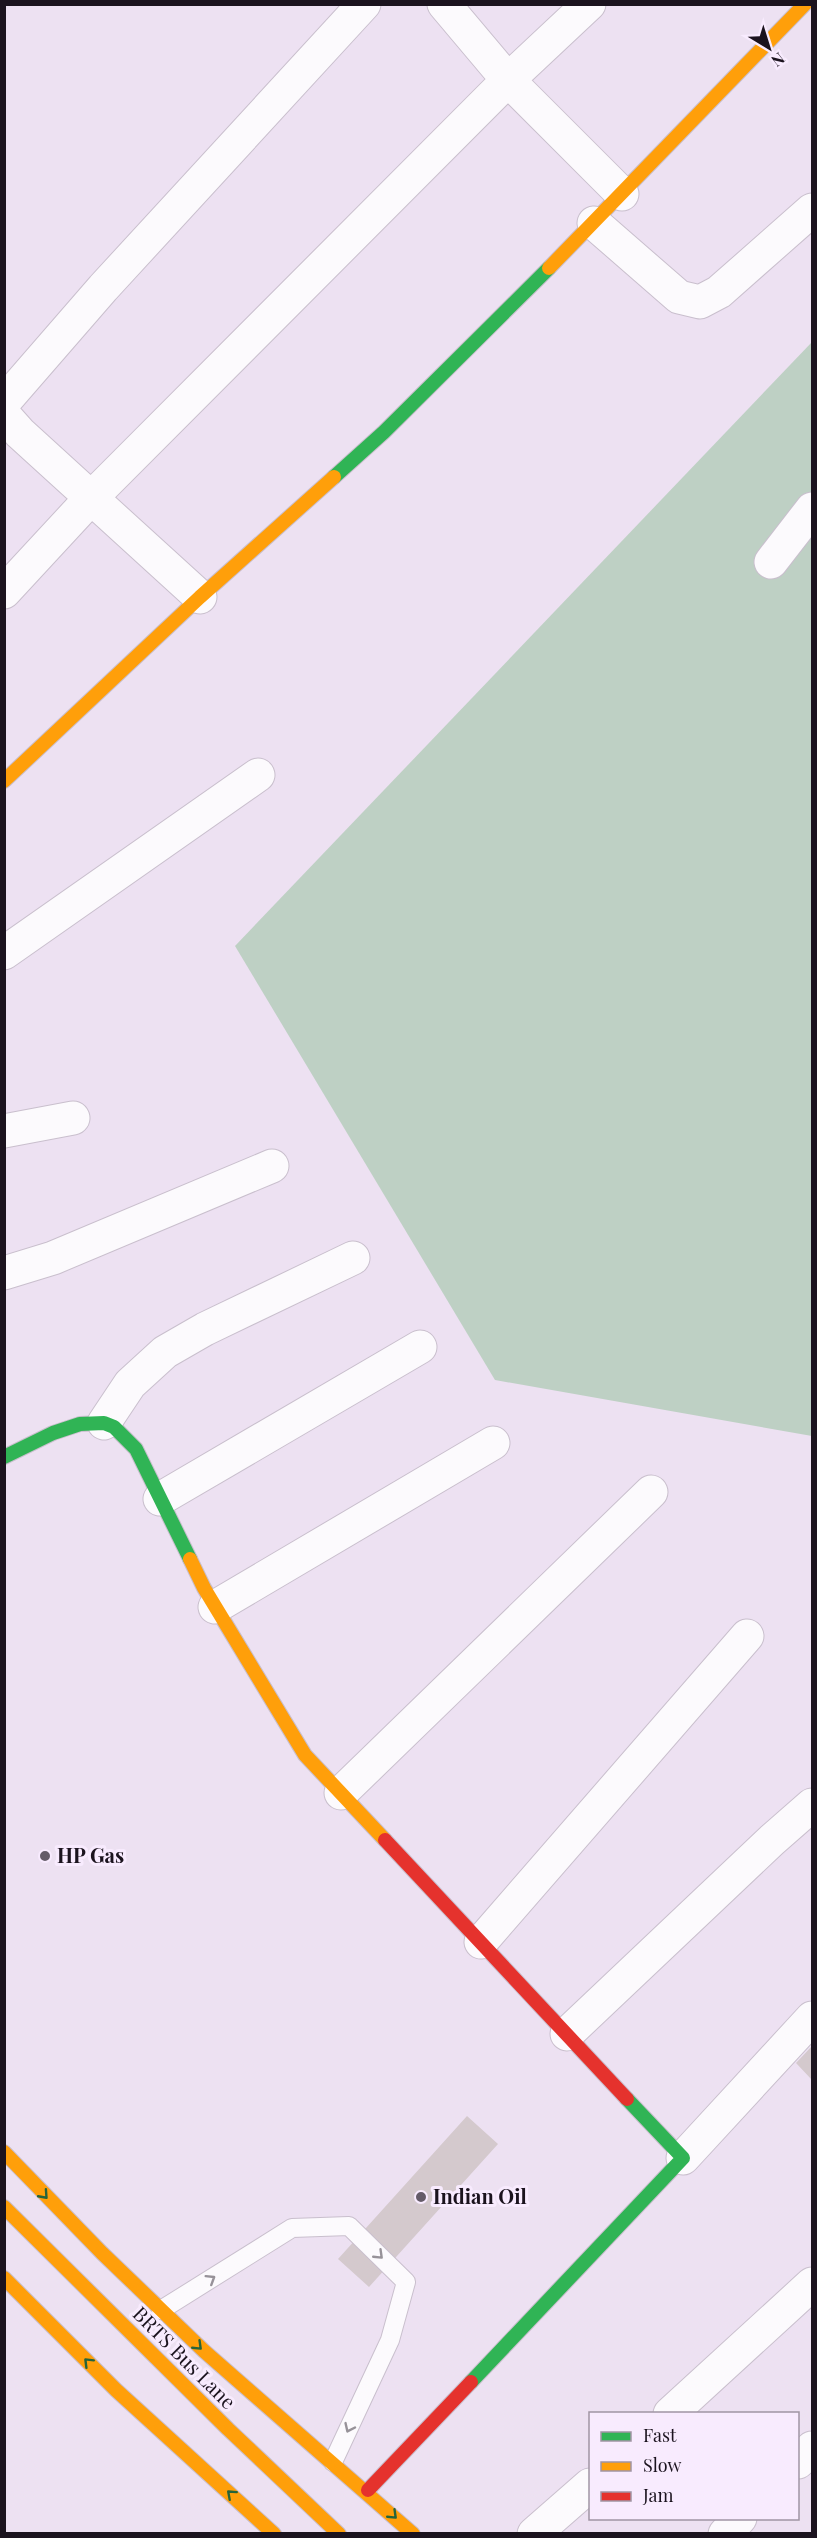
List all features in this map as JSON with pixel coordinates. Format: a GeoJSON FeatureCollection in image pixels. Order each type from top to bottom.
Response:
{"type":"FeatureCollection","features":[{"type":"Feature","properties":{"kind":"street"},"geometry":{"type":"LineString","coordinates":[[4,402],[103,288],[364,4]]}},
{"type":"Feature","properties":{"kind":"street"},"geometry":{"type":"LineString","coordinates":[[444,4],[508,80],[622,194]]}},
{"type":"Feature","properties":{"kind":"street"},"geometry":{"type":"LineString","coordinates":[[4,592],[91,498],[508,80],[589,4]]}},
{"type":"Feature","properties":{"kind":"street"},"geometry":{"type":"LineString","coordinates":[[4,781],[200,597],[384,432],[594,223],[805,4]]}},
{"type":"Feature","properties":{"kind":"street"},"geometry":{"type":"LineString","coordinates":[[594,223],[679,297],[700,302],[718,292],[813,210]]}},
{"type":"Feature","properties":{"kind":"street"},"geometry":{"type":"LineString","coordinates":[[4,415],[20,433],[200,597]]}},
{"type":"Feature","properties":{"kind":"street"},"geometry":{"type":"LineString","coordinates":[[771,562],[813,509]]}},
{"type":"Feature","properties":{"kind":"street"},"geometry":{"type":"LineString","coordinates":[[4,953],[258,775]]}},
{"type":"Feature","properties":{"kind":"street"},"geometry":{"type":"LineString","coordinates":[[4,1131],[73,1118]]}},
{"type":"Feature","properties":{"kind":"street"},"geometry":{"type":"LineString","coordinates":[[4,1273],[53,1258],[272,1166]]}},
{"type":"Feature","properties":{"kind":"street"},"geometry":{"type":"LineString","coordinates":[[104,1423],[130,1384],[165,1352],[205,1329],[353,1258]]}},
{"type":"Feature","properties":{"kind":"street"},"geometry":{"type":"LineString","coordinates":[[160,1499],[420,1347]]}},
{"type":"Feature","properties":{"kind":"street"},"geometry":{"type":"LineString","coordinates":[[4,1457],[65,1429],[86,1423],[104,1423],[122,1432],[136,1449],[204,1588],[304,1755],[683,2158]]}},
{"type":"Feature","properties":{"kind":"street"},"geometry":{"type":"LineString","coordinates":[[215,1607],[493,1443]]}},
{"type":"Feature","properties":{"kind":"street"},"geometry":{"type":"LineString","coordinates":[[341,1793],[651,1492]]}},
{"type":"Feature","properties":{"kind":"street"},"geometry":{"type":"LineString","coordinates":[[481,1942],[747,1636]]}},
{"type":"Feature","properties":{"kind":"street"},"geometry":{"type":"LineString","coordinates":[[567,2034],[772,1840],[813,1805]]}},
{"type":"Feature","properties":{"kind":"street"},"geometry":{"type":"LineString","coordinates":[[368,2490],[813,2018]]}},
{"type":"Feature","properties":{"kind":"street"},"geometry":{"type":"LineString","coordinates":[[4,2152],[68,2222],[205,2352],[368,2490],[413,2534]]}},
{"type":"Feature","properties":{"kind":"street","name":"BRTS Bus Lane"},"geometry":{"type":"LineString","coordinates":[[4,2207],[228,2429],[339,2534]]}},
{"type":"Feature","properties":{"kind":"street"},"geometry":{"type":"LineString","coordinates":[[4,2278],[116,2390],[274,2534]]}},
{"type":"Feature","properties":{"kind":"street"},"geometry":{"type":"LineString","coordinates":[[672,2412],[813,2284]]}},
{"type":"Feature","properties":{"kind":"street"},"geometry":{"type":"LineString","coordinates":[[799,2461],[813,2448]]}},
{"type":"Feature","properties":{"kind":"street"},"geometry":{"type":"LineString","coordinates":[[534,2534],[589,2487]]}},
{"type":"Feature","properties":{"kind":"street"},"geometry":{"type":"LineString","coordinates":[[725,2534],[738,2520]]}},
{"type":"Feature","properties":{"kind":"lane"},"geometry":{"type":"LineString","coordinates":[[161,2310],[292,2228],[349,2226],[406,2282],[390,2340],[333,2462]]}},
{"type":"Feature","properties":{"kind":"green space"},"geometry":{"type":"Polygon","coordinates":[[[812,342],[812,1436],[495,1380],[235,946],[812,342]]]}},
{"type":"Feature","properties":{"kind":"building"},"geometry":{"type":"Polygon","coordinates":[[[812,2046],[812,2080],[796,2063],[812,2046]]]}},
{"type":"Feature","properties":{"kind":"building"},"geometry":{"type":"Polygon","coordinates":[[[467,2116],[498,2144],[369,2287],[338,2259],[467,2116]]]}},
{"type":"Feature","properties":{"kind":"traffic: fast"},"geometry":{"type":"LineString","coordinates":[[334,477],[384,432],[549,268]]}},
{"type":"Feature","properties":{"kind":"traffic: fast"},"geometry":{"type":"LineString","coordinates":[[4,1457],[53,1433],[80,1424],[104,1423],[114,1427],[136,1449],[190,1559]]}},
{"type":"Feature","properties":{"kind":"traffic: fast"},"geometry":{"type":"LineString","coordinates":[[471,2382],[683,2158],[627,2099]]}},
{"type":"Feature","properties":{"kind":"traffic: slow"},"geometry":{"type":"LineString","coordinates":[[549,268],[805,4]]}},
{"type":"Feature","properties":{"kind":"traffic: slow"},"geometry":{"type":"LineString","coordinates":[[4,781],[200,597],[334,477]]}},
{"type":"Feature","properties":{"kind":"traffic: slow"},"geometry":{"type":"LineString","coordinates":[[190,1559],[204,1588],[305,1755],[385,1840]]}},
{"type":"Feature","properties":{"kind":"traffic: slow"},"geometry":{"type":"LineString","coordinates":[[4,2152],[102,2253],[204,2351],[413,2534]]}},
{"type":"Feature","properties":{"kind":"traffic: slow"},"geometry":{"type":"LineString","coordinates":[[4,2207],[228,2429],[339,2534]]}},
{"type":"Feature","properties":{"kind":"traffic: slow"},"geometry":{"type":"LineString","coordinates":[[4,2278],[116,2390],[274,2534]]}},
{"type":"Feature","properties":{"kind":"traffic: jam"},"geometry":{"type":"LineString","coordinates":[[385,1840],[627,2099]]}},
{"type":"Feature","properties":{"kind":"traffic: jam"},"geometry":{"type":"LineString","coordinates":[[368,2490],[471,2382]]}},
{"type":"Feature","properties":{"kind":"place","name":"HP Gas"},"geometry":{"type":"Point","coordinates":[45,1856]}},
{"type":"Feature","properties":{"kind":"place","name":"Indian Oil"},"geometry":{"type":"Point","coordinates":[421,2197]}}]}
